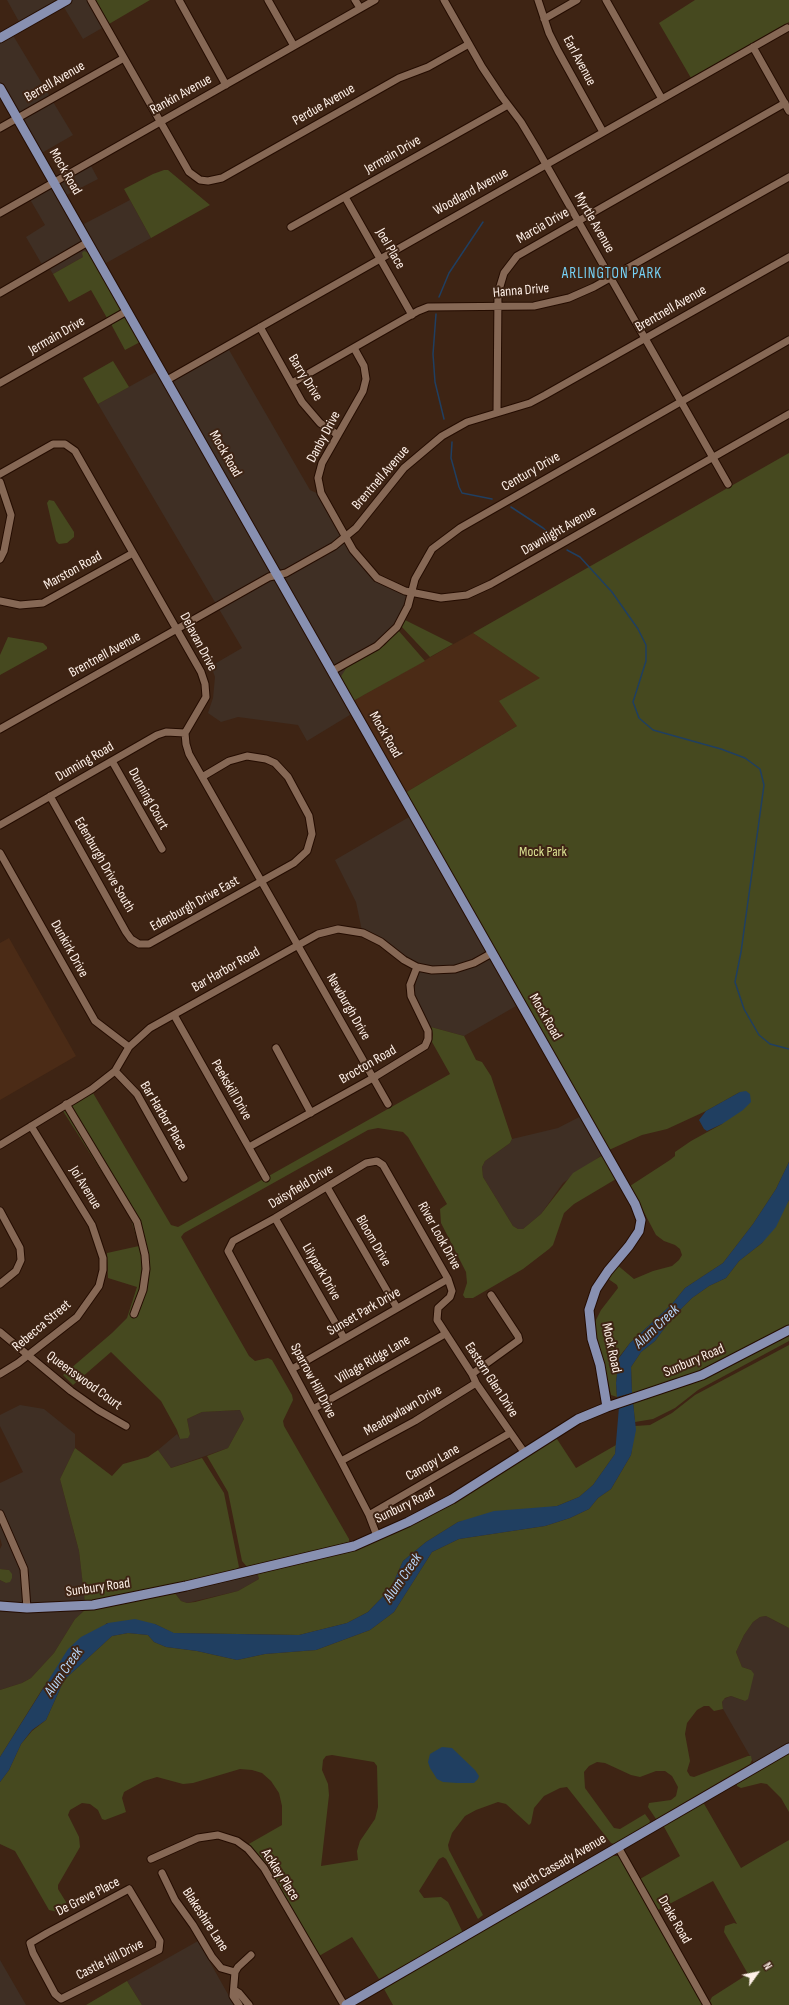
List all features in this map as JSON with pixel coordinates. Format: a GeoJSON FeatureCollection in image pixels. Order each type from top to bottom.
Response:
{"type":"FeatureCollection","features":[{"type":"Feature","properties":{"kind":"main road"},"geometry":{"type":"LineString","coordinates":[[0,38],[67,0]]}},
{"type":"Feature","properties":{"kind":"main road","name":"Mock Road"},"geometry":{"type":"LineString","coordinates":[[0,88],[55,182],[632,1199],[641,1220],[639,1230],[629,1246],[608,1271],[596,1289],[589,1310],[592,1339],[600,1365],[609,1407]]}},
{"type":"Feature","properties":{"kind":"main road","name":"Sunbury Road"},"geometry":{"type":"LineString","coordinates":[[0,1606],[27,1608],[93,1605],[147,1595],[354,1546],[452,1498],[578,1419],[702,1375],[789,1330]]}},
{"type":"Feature","properties":{"kind":"main road","name":"North Cassady Avenue"},"geometry":{"type":"LineString","coordinates":[[345,2005],[789,1748]]}},
{"type":"Feature","properties":{"kind":"street"},"geometry":{"type":"LineString","coordinates":[[91,0],[160,122]]}},
{"type":"Feature","properties":{"kind":"street"},"geometry":{"type":"LineString","coordinates":[[179,0],[226,85]]}},
{"type":"Feature","properties":{"kind":"street"},"geometry":{"type":"LineString","coordinates":[[268,0],[294,46]]}},
{"type":"Feature","properties":{"kind":"street"},"geometry":{"type":"LineString","coordinates":[[355,0],[360,8]]}},
{"type":"Feature","properties":{"kind":"street","name":"Rankin Avenue"},"geometry":{"type":"LineString","coordinates":[[0,213],[375,0]]}},
{"type":"Feature","properties":{"kind":"street","name":"Myrtle Avenue"},"geometry":{"type":"LineString","coordinates":[[444,0],[469,44],[508,105],[521,122],[728,484]]}},
{"type":"Feature","properties":{"kind":"street","name":"Earl Avenue"},"geometry":{"type":"LineString","coordinates":[[538,0],[544,19],[558,51],[603,132]]}},
{"type":"Feature","properties":{"kind":"street"},"geometry":{"type":"LineString","coordinates":[[544,19],[577,0]]}},
{"type":"Feature","properties":{"kind":"street"},"geometry":{"type":"LineString","coordinates":[[606,0],[662,99]]}},
{"type":"Feature","properties":{"kind":"street","name":"Woodland Avenue"},"geometry":{"type":"LineString","coordinates":[[167,380],[787,28]]}},
{"type":"Feature","properties":{"kind":"street","name":"Perdue Avenue"},"geometry":{"type":"LineString","coordinates":[[160,122],[193,175],[200,180],[208,181],[222,178],[399,78],[428,67],[469,44]]}},
{"type":"Feature","properties":{"kind":"street"},"geometry":{"type":"LineString","coordinates":[[754,47],[789,110]]}},
{"type":"Feature","properties":{"kind":"street","name":"Berrell Avenue"},"geometry":{"type":"LineString","coordinates":[[0,128],[124,58]]}},
{"type":"Feature","properties":{"kind":"street","name":"Marcia Drive"},"geometry":{"type":"LineString","coordinates":[[497,412],[498,293],[504,273],[517,256],[785,103]]}},
{"type":"Feature","properties":{"kind":"street","name":"Jermain Drive"},"geometry":{"type":"LineString","coordinates":[[291,227],[508,105]]}},
{"type":"Feature","properties":{"kind":"street","name":"Hanna Drive"},"geometry":{"type":"LineString","coordinates":[[292,383],[428,307],[534,306],[569,298],[611,278],[789,177]]}},
{"type":"Feature","properties":{"kind":"street","name":"Joel Place"},"geometry":{"type":"LineString","coordinates":[[345,197],[412,315]]}},
{"type":"Feature","properties":{"kind":"street"},"geometry":{"type":"LineString","coordinates":[[0,293],[88,242]]}},
{"type":"Feature","properties":{"kind":"street","name":"Brentnell Avenue"},"geometry":{"type":"LineString","coordinates":[[0,729],[269,577],[286,574],[334,546],[356,528],[404,468],[434,441],[467,422],[535,401],[789,257]]}},
{"type":"Feature","properties":{"kind":"street","name":"Jermain Drive"},"geometry":{"type":"LineString","coordinates":[[0,383],[127,311]]}},
{"type":"Feature","properties":{"kind":"street","name":"Barry Drive"},"geometry":{"type":"LineString","coordinates":[[260,328],[302,402],[320,423],[338,435]]}},
{"type":"Feature","properties":{"kind":"street","name":"Century Drive"},"geometry":{"type":"LineString","coordinates":[[332,671],[378,646],[397,627],[408,606],[415,579],[432,549],[460,528],[789,340]]}},
{"type":"Feature","properties":{"kind":"street","name":"Danby Drive"},"geometry":{"type":"LineString","coordinates":[[345,537],[321,493],[318,478],[322,463],[363,391],[366,379],[364,366],[354,348]]}},
{"type":"Feature","properties":{"kind":"street","name":"Dawnlight Avenue"},"geometry":{"type":"LineString","coordinates":[[345,537],[353,550],[377,578],[412,592],[441,598],[467,595],[549,552],[789,414]]}},
{"type":"Feature","properties":{"kind":"street","name":"Delavan Drive"},"geometry":{"type":"LineString","coordinates":[[0,474],[53,444],[59,443],[71,447],[75,451],[201,672],[205,684],[206,697],[186,733]]}},
{"type":"Feature","properties":{"kind":"street"},"geometry":{"type":"LineString","coordinates":[[0,482],[10,515],[4,551],[0,559]]}},
{"type":"Feature","properties":{"kind":"street","name":"Marston Road"},"geometry":{"type":"LineString","coordinates":[[0,601],[20,605],[43,603],[133,553]]}},
{"type":"Feature","properties":{"kind":"street","name":"Dunning Road"},"geometry":{"type":"LineString","coordinates":[[0,825],[157,735],[166,732],[186,733]]}},
{"type":"Feature","properties":{"kind":"street"},"geometry":{"type":"LineString","coordinates":[[186,733],[186,744],[189,754],[297,944]]}},
{"type":"Feature","properties":{"kind":"street","name":"Edenburgh Drive East"},"geometry":{"type":"LineString","coordinates":[[139,944],[149,944],[158,941],[294,863],[307,851],[312,834],[309,816],[288,778],[275,764],[266,759],[247,756],[229,761],[202,777]]}},
{"type":"Feature","properties":{"kind":"street","name":"Dunning Court"},"geometry":{"type":"LineString","coordinates":[[112,761],[162,849]]}},
{"type":"Feature","properties":{"kind":"street","name":"Edenburgh Drive South"},"geometry":{"type":"LineString","coordinates":[[50,796],[126,932],[139,944]]}},
{"type":"Feature","properties":{"kind":"street","name":"Dunkirk Drive"},"geometry":{"type":"LineString","coordinates":[[0,853],[95,1021],[130,1047]]}},
{"type":"Feature","properties":{"kind":"street","name":"Bar Harbor Road"},"geometry":{"type":"LineString","coordinates":[[0,1146],[92,1089],[115,1070],[130,1047],[150,1028],[297,944],[318,934],[328,931],[354,930],[371,936],[404,960],[417,967],[440,970],[455,969],[474,963],[492,953]]}},
{"type":"Feature","properties":{"kind":"street","name":"Newburgh Drive"},"geometry":{"type":"LineString","coordinates":[[297,944],[388,1104]]}},
{"type":"Feature","properties":{"kind":"street","name":"Brocton Road"},"geometry":{"type":"LineString","coordinates":[[249,1147],[373,1078],[418,1052],[425,1046],[428,1038],[428,1032],[411,996],[410,985],[417,967]]}},
{"type":"Feature","properties":{"kind":"street","name":"Peekskill Drive"},"geometry":{"type":"LineString","coordinates":[[174,1015],[266,1178]]}},
{"type":"Feature","properties":{"kind":"street"},"geometry":{"type":"LineString","coordinates":[[276,1048],[311,1113]]}},
{"type":"Feature","properties":{"kind":"street","name":"Bar Harbor Place"},"geometry":{"type":"LineString","coordinates":[[115,1070],[137,1094],[184,1178]]}},
{"type":"Feature","properties":{"kind":"street"},"geometry":{"type":"LineString","coordinates":[[66,1104],[137,1222],[146,1255],[146,1269],[142,1290],[134,1314]]}},
{"type":"Feature","properties":{"kind":"street","name":"Joi Avenue"},"geometry":{"type":"LineString","coordinates":[[31,1126],[92,1225],[104,1258],[103,1270]]}},
{"type":"Feature","properties":{"kind":"street","name":"Daisyfield Drive"},"geometry":{"type":"LineString","coordinates":[[233,1241],[366,1164],[378,1161],[383,1165]]}},
{"type":"Feature","properties":{"kind":"street","name":"River Look Drive"},"geometry":{"type":"LineString","coordinates":[[383,1165],[448,1279],[452,1291],[450,1297],[438,1308],[437,1320]]}},
{"type":"Feature","properties":{"kind":"street","name":"Bloom Drive"},"geometry":{"type":"LineString","coordinates":[[327,1187],[397,1308]]}},
{"type":"Feature","properties":{"kind":"street"},"geometry":{"type":"LineString","coordinates":[[0,1211],[20,1248],[21,1260],[16,1271],[0,1284]]}},
{"type":"Feature","properties":{"kind":"street","name":"Lilypark Drive"},"geometry":{"type":"LineString","coordinates":[[275,1218],[344,1338]]}},
{"type":"Feature","properties":{"kind":"street","name":"Sparrow Hill Drive"},"geometry":{"type":"LineString","coordinates":[[233,1241],[229,1245],[229,1256],[341,1461],[369,1515],[377,1536]]}},
{"type":"Feature","properties":{"kind":"street","name":"Rebecca Street"},"geometry":{"type":"LineString","coordinates":[[0,1374],[28,1355],[77,1317],[99,1286],[103,1270]]}},
{"type":"Feature","properties":{"kind":"street","name":"Sunset Park Drive"},"geometry":{"type":"LineString","coordinates":[[292,1369],[448,1279]]}},
{"type":"Feature","properties":{"kind":"street"},"geometry":{"type":"LineString","coordinates":[[472,1374],[519,1340],[518,1336],[491,1295]]}},
{"type":"Feature","properties":{"kind":"street","name":"Eastern Glen Drive"},"geometry":{"type":"LineString","coordinates":[[437,1320],[472,1374],[476,1383],[510,1434],[524,1452]]}},
{"type":"Feature","properties":{"kind":"street","name":"Queenswood Court"},"geometry":{"type":"LineString","coordinates":[[0,1332],[71,1391],[98,1410],[126,1426]]}},
{"type":"Feature","properties":{"kind":"street","name":"Village Ridge Lane"},"geometry":{"type":"LineString","coordinates":[[313,1409],[445,1334]]}},
{"type":"Feature","properties":{"kind":"street","name":"Meadowlawn Drive"},"geometry":{"type":"LineString","coordinates":[[341,1461],[415,1421],[476,1383]]}},
{"type":"Feature","properties":{"kind":"street","name":"Canopy Lane"},"geometry":{"type":"LineString","coordinates":[[369,1515],[510,1434]]}},
{"type":"Feature","properties":{"kind":"street"},"geometry":{"type":"LineString","coordinates":[[0,1514],[24,1569],[27,1608]]}},
{"type":"Feature","properties":{"kind":"street","name":"Ackley Place"},"geometry":{"type":"LineString","coordinates":[[151,1859],[198,1838],[218,1835],[236,1841],[248,1849],[264,1868],[345,2005]]}},
{"type":"Feature","properties":{"kind":"street","name":"Drake Road"},"geometry":{"type":"LineString","coordinates":[[618,1847],[707,2005]]}},
{"type":"Feature","properties":{"kind":"street","name":"Blakeshire Lane"},"geometry":{"type":"LineString","coordinates":[[162,1874],[175,1900],[194,1925],[212,1957],[221,1968],[235,1972]]}},
{"type":"Feature","properties":{"kind":"street","name":"De Greve Place"},"geometry":{"type":"LineString","coordinates":[[61,1999],[55,1994],[33,1953],[30,1943],[130,1889],[147,1917]]}},
{"type":"Feature","properties":{"kind":"street","name":"Castle Hill Drive"},"geometry":{"type":"LineString","coordinates":[[61,1999],[159,1950],[160,1942],[147,1917]]}},
{"type":"Feature","properties":{"kind":"street"},"geometry":{"type":"LineString","coordinates":[[240,2005],[233,1996],[233,1980],[238,1966],[251,1955]]}},
{"type":"Feature","properties":{"kind":"street"},"geometry":{"type":"LineString","coordinates":[[234,1990],[239,1993],[249,2005]]}},
{"type":"Feature","properties":{"kind":"shaded area"},"geometry":{"type":"Polygon","coordinates":[[[7,0],[95,0],[109,24],[83,39],[62,4],[22,27],[7,0]]]}},
{"type":"Feature","properties":{"kind":"shaded area"},"geometry":{"type":"Polygon","coordinates":[[[11,32],[73,135],[40,154],[0,87],[0,39],[11,32]]]}},
{"type":"Feature","properties":{"kind":"shaded area"},"geometry":{"type":"Polygon","coordinates":[[[89,162],[98,179],[63,197],[80,226],[130,200],[151,238],[99,267],[83,257],[53,274],[48,266],[44,268],[26,237],[45,225],[28,196],[89,162]]]}},
{"type":"Feature","properties":{"kind":"shaded area"},"geometry":{"type":"Polygon","coordinates":[[[225,343],[310,490],[323,496],[362,560],[373,574],[412,592],[402,619],[405,620],[393,638],[375,651],[358,710],[307,741],[298,725],[238,717],[221,722],[208,713],[213,698],[215,677],[211,666],[242,648],[98,404],[163,368],[170,374],[225,343]]]}},
{"type":"Feature","properties":{"kind":"shaded area"},"geometry":{"type":"Polygon","coordinates":[[[473,633],[541,678],[517,726],[405,793],[353,701],[473,633]]]}},
{"type":"Feature","properties":{"kind":"shaded area"},"geometry":{"type":"Polygon","coordinates":[[[416,813],[523,1002],[464,1036],[431,1027],[416,1001],[414,992],[419,966],[362,931],[356,902],[335,860],[416,813]]]}},
{"type":"Feature","properties":{"kind":"shaded area"},"geometry":{"type":"Polygon","coordinates":[[[9,938],[76,1056],[0,1100],[0,943],[9,938]]]}},
{"type":"Feature","properties":{"kind":"shaded area"},"geometry":{"type":"Polygon","coordinates":[[[587,1113],[609,1150],[563,1183],[541,1214],[523,1229],[518,1229],[513,1226],[483,1177],[482,1167],[485,1161],[510,1143],[512,1139],[558,1128],[587,1113]]]}},
{"type":"Feature","properties":{"kind":"shaded area"},"geometry":{"type":"Polygon","coordinates":[[[20,1405],[44,1409],[75,1434],[75,1448],[60,1479],[79,1551],[86,1609],[75,1619],[54,1653],[31,1678],[22,1683],[0,1690],[0,1580],[6,1583],[9,1570],[0,1569],[0,1549],[2,1545],[0,1538],[0,1483],[23,1472],[0,1426],[0,1415],[20,1405]]]}},
{"type":"Feature","properties":{"kind":"shaded area"},"geometry":{"type":"Polygon","coordinates":[[[240,1410],[244,1419],[228,1448],[171,1468],[158,1450],[177,1434],[180,1439],[190,1434],[187,1419],[202,1412],[240,1410]]]}},
{"type":"Feature","properties":{"kind":"shaded area"},"geometry":{"type":"Polygon","coordinates":[[[256,1566],[259,1579],[238,1591],[187,1603],[181,1601],[174,1592],[256,1566]]]}},
{"type":"Feature","properties":{"kind":"shaded area"},"geometry":{"type":"Polygon","coordinates":[[[766,1616],[789,1628],[789,1752],[758,1770],[723,1709],[722,1702],[724,1699],[731,1696],[745,1701],[751,1670],[742,1667],[736,1652],[744,1635],[753,1622],[760,1617],[766,1616]]]}},
{"type":"Feature","properties":{"kind":"shaded area"},"geometry":{"type":"Polygon","coordinates":[[[198,1941],[234,2005],[142,2005],[127,1981],[198,1941]]]}},
{"type":"Feature","properties":{"kind":"shaded area"},"geometry":{"type":"Polygon","coordinates":[[[0,1960],[26,2005],[0,2005],[0,1960]]]}},
{"type":"Feature","properties":{"kind":"green space"},"geometry":{"type":"Polygon","coordinates":[[[95,0],[150,0],[109,24],[95,0]]]}},
{"type":"Feature","properties":{"kind":"green space"},"geometry":{"type":"Polygon","coordinates":[[[695,0],[789,0],[789,22],[691,78],[659,23],[695,0]]]}},
{"type":"Feature","properties":{"kind":"green space"},"geometry":{"type":"Polygon","coordinates":[[[164,170],[168,170],[210,205],[151,238],[124,189],[164,170]]]}},
{"type":"Feature","properties":{"kind":"green space"},"geometry":{"type":"Polygon","coordinates":[[[84,251],[89,253],[122,309],[107,318],[91,290],[69,302],[53,274],[83,257],[82,253],[84,251]]]}},
{"type":"Feature","properties":{"kind":"green space"},"geometry":{"type":"Polygon","coordinates":[[[122,317],[127,317],[142,341],[125,350],[111,324],[122,317]]]}},
{"type":"Feature","properties":{"kind":"green space"},"geometry":{"type":"Polygon","coordinates":[[[113,361],[129,387],[98,404],[83,378],[113,361]]]}},
{"type":"Feature","properties":{"kind":"green space","name":"Mock Park"},"geometry":{"type":"Polygon","coordinates":[[[789,453],[789,1162],[776,1189],[753,1224],[723,1263],[685,1288],[672,1304],[630,1343],[619,1357],[616,1383],[617,1397],[611,1395],[604,1363],[593,1326],[601,1310],[618,1288],[617,1285],[607,1278],[616,1264],[634,1279],[653,1271],[672,1266],[682,1255],[680,1249],[675,1245],[664,1241],[656,1235],[630,1186],[670,1160],[675,1156],[675,1152],[691,1141],[722,1124],[740,1092],[706,1111],[667,1129],[642,1135],[609,1150],[405,793],[517,726],[499,701],[540,678],[473,633],[789,453]]]}},
{"type":"Feature","properties":{"kind":"green space"},"geometry":{"type":"Polygon","coordinates":[[[49,500],[54,501],[74,532],[74,537],[67,543],[59,544],[56,541],[47,503],[49,500]]]}},
{"type":"Feature","properties":{"kind":"green space"},"geometry":{"type":"Polygon","coordinates":[[[405,620],[453,644],[430,657],[401,626],[405,620]]]}},
{"type":"Feature","properties":{"kind":"green space"},"geometry":{"type":"Polygon","coordinates":[[[398,630],[425,661],[353,701],[340,678],[347,667],[385,645],[398,630]]]}},
{"type":"Feature","properties":{"kind":"green space"},"geometry":{"type":"Polygon","coordinates":[[[8,637],[43,643],[47,649],[0,675],[0,655],[8,637]]]}},
{"type":"Feature","properties":{"kind":"green space"},"geometry":{"type":"Polygon","coordinates":[[[431,1027],[464,1036],[476,1060],[482,1062],[491,1076],[512,1139],[510,1143],[485,1161],[482,1167],[483,1177],[513,1226],[518,1229],[523,1229],[541,1214],[573,1173],[603,1155],[616,1179],[574,1204],[564,1213],[553,1245],[549,1249],[523,1269],[473,1298],[465,1298],[463,1295],[467,1283],[466,1272],[441,1223],[440,1209],[447,1204],[408,1137],[403,1132],[378,1128],[368,1130],[184,1233],[181,1237],[249,1356],[255,1361],[268,1358],[272,1360],[292,1395],[293,1400],[283,1421],[284,1426],[349,1539],[349,1542],[248,1568],[242,1561],[228,1492],[207,1456],[228,1448],[244,1419],[240,1410],[202,1412],[187,1419],[190,1434],[188,1438],[180,1439],[177,1430],[161,1401],[111,1352],[73,1385],[63,1375],[112,1333],[127,1318],[137,1287],[108,1278],[107,1253],[139,1246],[130,1216],[63,1111],[93,1093],[171,1225],[178,1227],[450,1074],[432,1042],[433,1034],[431,1027]]]}},
{"type":"Feature","properties":{"kind":"green space"},"geometry":{"type":"Polygon","coordinates":[[[789,1200],[789,1327],[688,1378],[632,1393],[631,1367],[641,1352],[655,1341],[672,1318],[692,1298],[709,1286],[726,1278],[739,1261],[762,1243],[789,1200]]]}},
{"type":"Feature","properties":{"kind":"green space"},"geometry":{"type":"Polygon","coordinates":[[[789,1334],[789,1341],[698,1390],[675,1408],[653,1419],[635,1422],[633,1402],[692,1384],[789,1334]]]}},
{"type":"Feature","properties":{"kind":"green space"},"geometry":{"type":"Polygon","coordinates":[[[789,1345],[789,1628],[766,1616],[760,1617],[753,1622],[744,1635],[736,1652],[742,1667],[751,1670],[754,1674],[748,1699],[745,1701],[731,1696],[725,1698],[722,1702],[723,1709],[714,1711],[709,1706],[704,1706],[697,1710],[687,1723],[685,1734],[690,1761],[687,1771],[690,1776],[694,1777],[748,1756],[751,1756],[752,1760],[750,1764],[656,1819],[648,1807],[649,1803],[671,1800],[676,1796],[678,1787],[672,1776],[665,1771],[656,1771],[640,1777],[631,1775],[605,1763],[597,1762],[589,1766],[584,1772],[585,1788],[614,1828],[620,1829],[645,1814],[650,1821],[649,1824],[614,1844],[611,1843],[567,1787],[560,1788],[544,1796],[534,1808],[531,1823],[529,1825],[506,1804],[498,1802],[476,1810],[465,1816],[452,1833],[448,1845],[449,1850],[483,1915],[478,1919],[446,1859],[443,1857],[439,1859],[419,1891],[424,1898],[441,1897],[448,1902],[463,1933],[379,1979],[352,1937],[319,1956],[261,1859],[247,1845],[282,1825],[282,1806],[279,1793],[271,1781],[262,1773],[240,1769],[193,1783],[183,1784],[157,1777],[144,1781],[124,1792],[122,1798],[126,1812],[105,1820],[102,1819],[98,1810],[90,1804],[82,1803],[70,1810],[68,1815],[79,1837],[80,1847],[58,1885],[58,1889],[66,1902],[66,1908],[58,1912],[49,1910],[15,1851],[0,1844],[0,1782],[9,1770],[21,1744],[32,1731],[46,1720],[64,1680],[112,1636],[128,1633],[148,1635],[154,1642],[166,1647],[197,1651],[237,1660],[265,1654],[316,1650],[370,1630],[394,1612],[432,1552],[459,1539],[545,1526],[570,1518],[589,1509],[598,1498],[611,1489],[631,1455],[635,1426],[650,1425],[672,1413],[695,1395],[789,1345]],[[332,1755],[326,1756],[323,1760],[322,1770],[328,1784],[329,1795],[321,1866],[358,1860],[357,1851],[360,1841],[375,1819],[378,1807],[377,1766],[374,1762],[332,1755]]]}},
{"type":"Feature","properties":{"kind":"green space"},"geometry":{"type":"Polygon","coordinates":[[[555,1436],[576,1468],[616,1445],[615,1454],[593,1485],[579,1497],[557,1506],[458,1522],[426,1542],[403,1561],[391,1588],[368,1612],[347,1623],[299,1635],[173,1633],[155,1624],[107,1623],[43,1688],[0,1757],[0,1690],[22,1683],[31,1678],[54,1653],[75,1619],[86,1609],[113,1606],[174,1592],[181,1601],[187,1603],[195,1602],[238,1591],[259,1579],[257,1572],[341,1554],[376,1541],[555,1436]]]}},
{"type":"Feature","properties":{"kind":"green space"},"geometry":{"type":"Polygon","coordinates":[[[75,1448],[112,1476],[123,1464],[148,1457],[158,1450],[171,1468],[202,1458],[224,1493],[239,1567],[235,1570],[121,1597],[85,1603],[79,1551],[60,1479],[75,1448]]]}},
{"type":"Feature","properties":{"kind":"green space"},"geometry":{"type":"Polygon","coordinates":[[[0,1569],[9,1570],[12,1574],[10,1582],[6,1583],[0,1580],[0,1569]]]}},
{"type":"Feature","properties":{"kind":"green space"},"geometry":{"type":"Polygon","coordinates":[[[789,1752],[789,1812],[781,1798],[767,1784],[761,1783],[741,1788],[737,1786],[737,1783],[789,1752]]]}},
{"type":"Feature","properties":{"kind":"green space"},"geometry":{"type":"Polygon","coordinates":[[[703,1802],[741,1868],[789,1840],[789,2005],[712,2005],[710,2001],[712,1997],[748,1974],[724,1932],[725,1926],[734,1923],[737,1924],[713,1881],[658,1910],[640,1879],[680,1856],[663,1825],[703,1802]]]}},
{"type":"Feature","properties":{"kind":"green space"},"geometry":{"type":"Polygon","coordinates":[[[610,1856],[619,1856],[623,1860],[705,2005],[393,2005],[384,1989],[610,1856]]]}},
{"type":"Feature","properties":{"kind":"green space"},"geometry":{"type":"Polygon","coordinates":[[[127,1981],[142,2005],[86,2005],[127,1981]]]}},
{"type":"Feature","properties":{"kind":"water"},"geometry":{"type":"Polygon","coordinates":[[[746,1091],[750,1094],[751,1102],[743,1110],[722,1124],[707,1131],[704,1129],[699,1120],[706,1111],[740,1092],[746,1091]]]}},
{"type":"Feature","properties":{"kind":"water","name":"Alum Creek"},"geometry":{"type":"Polygon","coordinates":[[[789,1162],[789,1200],[776,1227],[762,1243],[739,1261],[726,1278],[709,1286],[692,1298],[672,1318],[655,1341],[641,1352],[631,1367],[632,1393],[617,1397],[616,1383],[619,1358],[630,1343],[672,1304],[685,1288],[723,1263],[753,1224],[776,1189],[789,1162]]]}},
{"type":"Feature","properties":{"kind":"water","name":"Alum Creek"},"geometry":{"type":"Polygon","coordinates":[[[633,1402],[636,1430],[631,1455],[611,1489],[598,1498],[589,1509],[570,1518],[545,1526],[459,1539],[432,1552],[394,1612],[370,1630],[316,1650],[265,1654],[237,1660],[197,1651],[166,1647],[154,1642],[148,1635],[128,1633],[112,1636],[64,1680],[46,1720],[32,1730],[21,1744],[9,1770],[0,1782],[0,1757],[68,1649],[81,1637],[108,1623],[135,1619],[155,1624],[174,1633],[299,1635],[347,1623],[368,1612],[391,1588],[403,1561],[426,1542],[458,1522],[494,1511],[557,1506],[579,1497],[593,1485],[615,1454],[619,1407],[633,1402]]]}},
{"type":"Feature","properties":{"kind":"water"},"geometry":{"type":"Polygon","coordinates":[[[442,1747],[452,1748],[475,1770],[479,1776],[474,1783],[443,1782],[437,1779],[428,1762],[430,1754],[442,1747]]]}},
{"type":"Feature","properties":{"kind":"waterway"},"geometry":{"type":"LineString","coordinates":[[439,297],[449,273],[483,222]]}},
{"type":"Feature","properties":{"kind":"waterway"},"geometry":{"type":"LineString","coordinates":[[436,314],[433,354],[435,382],[444,419]]}},
{"type":"Feature","properties":{"kind":"waterway"},"geometry":{"type":"LineString","coordinates":[[452,442],[451,458],[462,493],[492,499]]}},
{"type":"Feature","properties":{"kind":"waterway"},"geometry":{"type":"LineString","coordinates":[[511,507],[543,528],[555,538]]}},
{"type":"Feature","properties":{"kind":"waterway"},"geometry":{"type":"LineString","coordinates":[[567,550],[580,557],[612,592],[638,629],[646,645],[646,661],[633,702],[639,718],[653,730],[721,749],[745,758],[760,769],[764,785],[741,952],[735,982],[744,1009],[759,1035],[770,1044],[789,1049]]}},
{"type":"Feature","properties":{"kind":"district","name":"ARLINGTON PARK"},"geometry":{"type":"Point","coordinates":[612,274]}}]}
